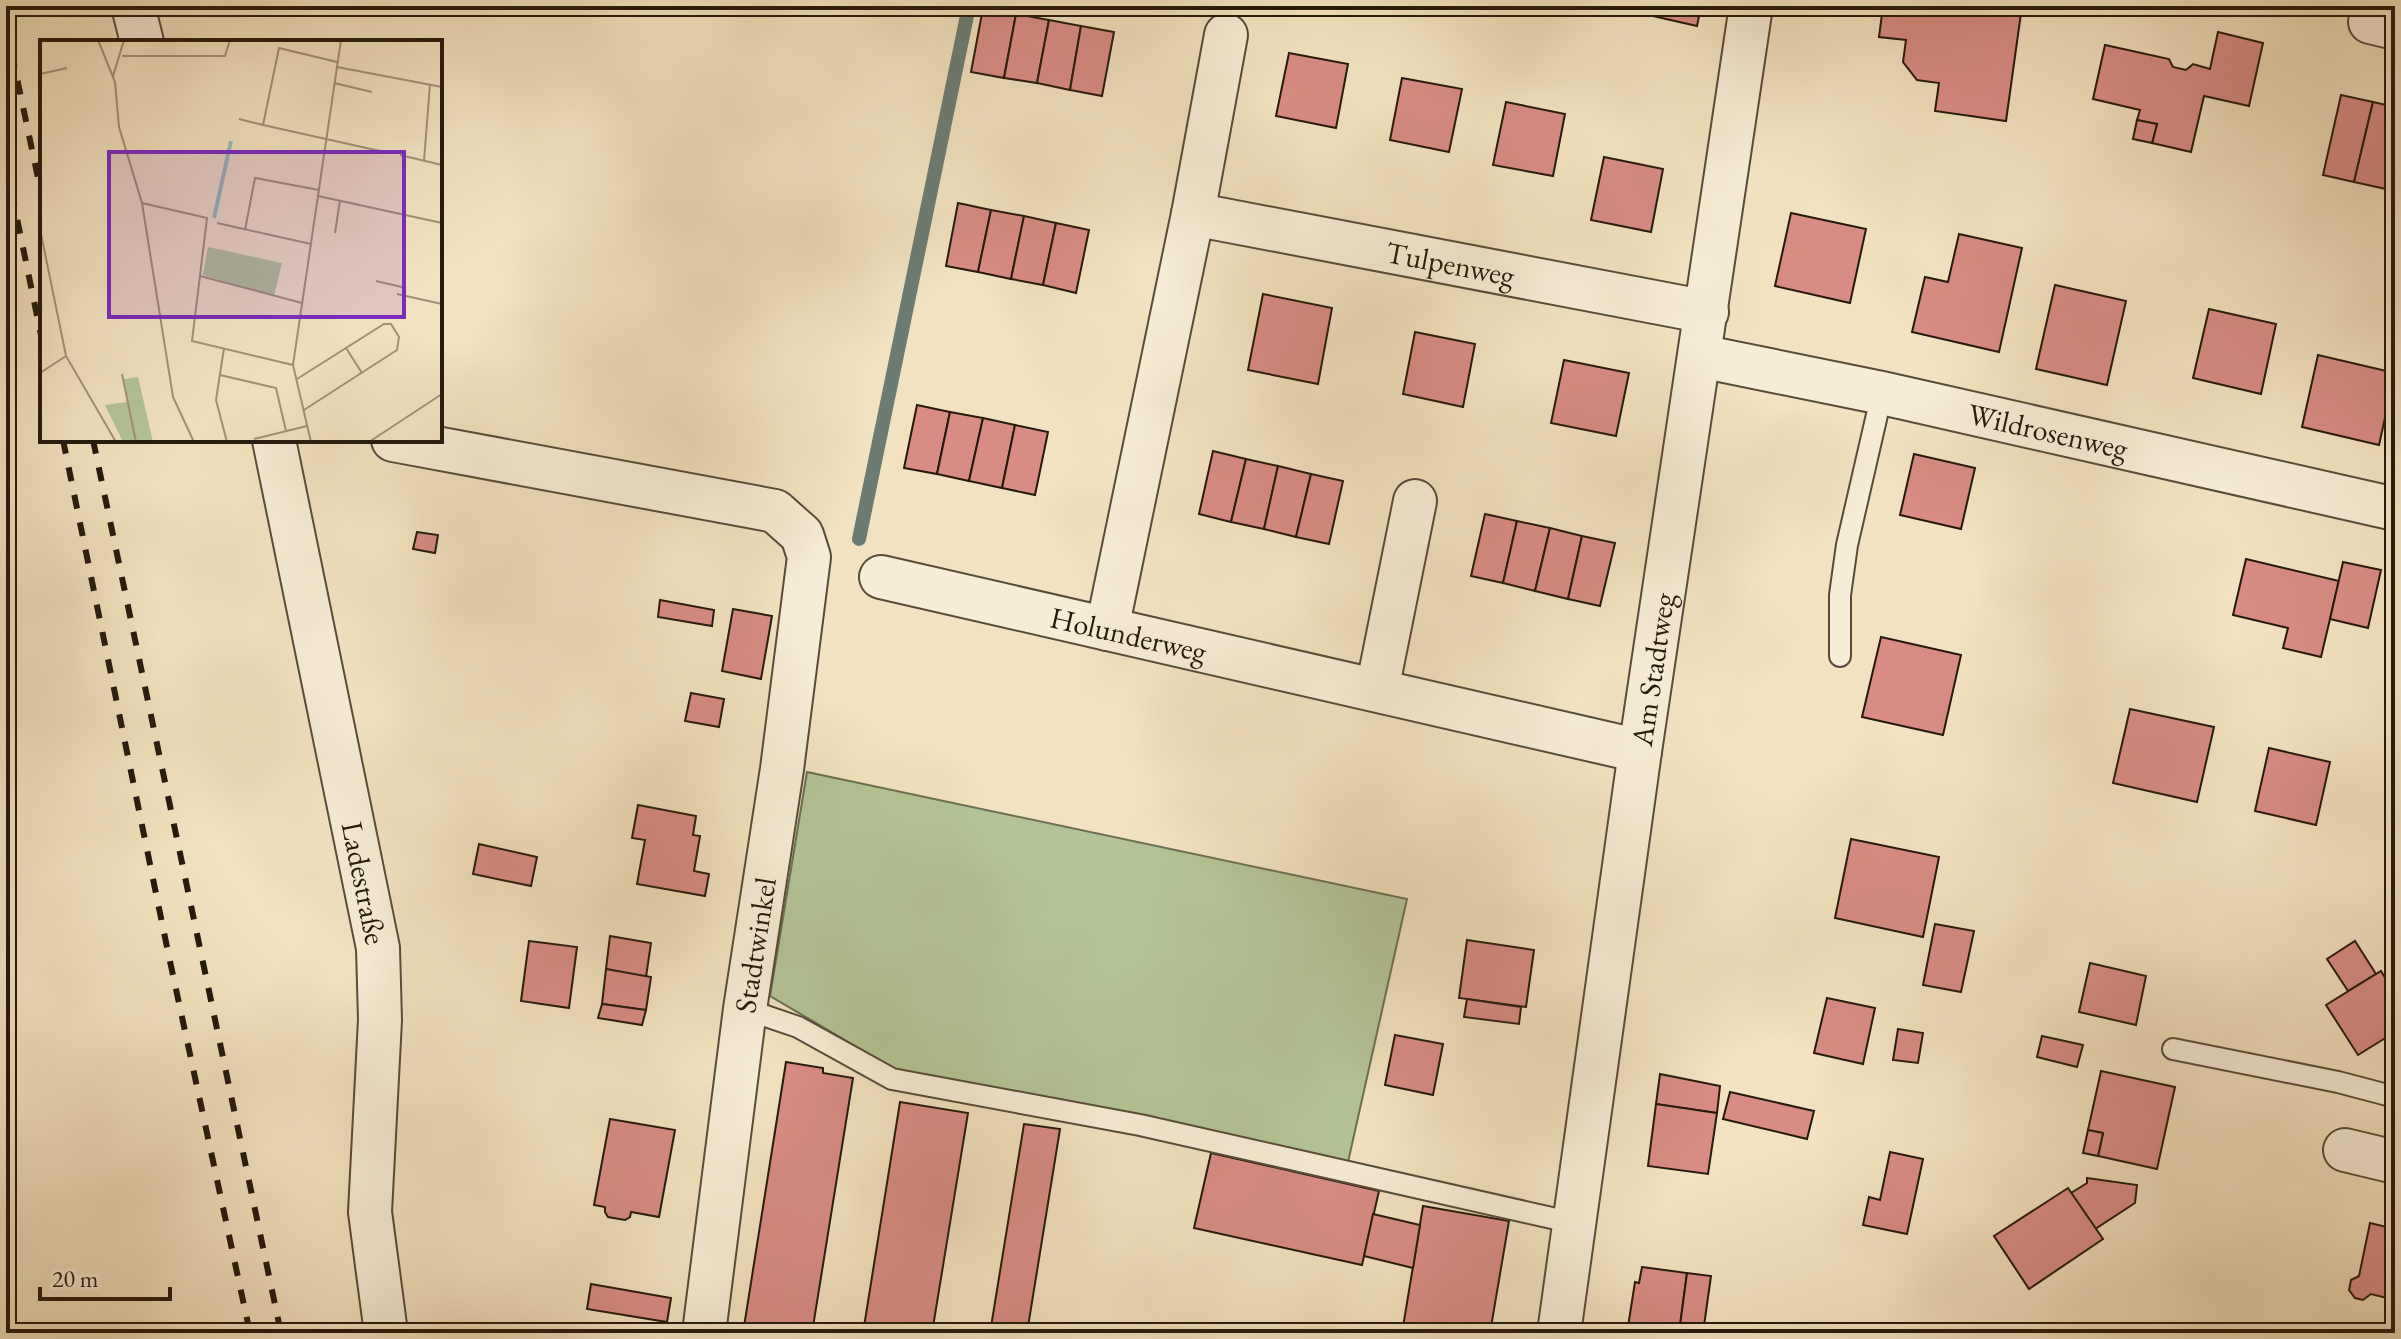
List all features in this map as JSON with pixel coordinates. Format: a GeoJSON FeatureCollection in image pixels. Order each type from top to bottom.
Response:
{"type":"FeatureCollection","features":[{"type":"Feature","properties":{"kind":"street"},"geometry":{"type":"LineString","coordinates":[[133,6],[142,40]]}},
{"type":"Feature","properties":{"kind":"street","name":"Am Stadtweg"},"geometry":{"type":"LineString","coordinates":[[1559,1333],[1640,751],[1751,6]]}},
{"type":"Feature","properties":{"kind":"street"},"geometry":{"type":"LineString","coordinates":[[1107,629],[1193,214],[1226,35]]}},
{"type":"Feature","properties":{"kind":"street","name":"Tulpenweg"},"geometry":{"type":"LineString","coordinates":[[1193,214],[1707,312]]}},
{"type":"Feature","properties":{"kind":"street","name":"Wildrosenweg"},"geometry":{"type":"LineString","coordinates":[[1700,356],[1882,393],[2395,509]]}},
{"type":"Feature","properties":{"kind":"street","name":"Ladestraße"},"geometry":{"type":"LineString","coordinates":[[274,442],[378,948],[380,1020],[370,1212],[386,1333]]}},
{"type":"Feature","properties":{"kind":"street","name":"Stadtwinkel"},"geometry":{"type":"LineString","coordinates":[[404,442],[775,511],[802,535],[809,557],[782,769],[745,1009],[704,1333]]}},
{"type":"Feature","properties":{"kind":"street"},"geometry":{"type":"LineString","coordinates":[[1377,690],[1415,501]]}},
{"type":"Feature","properties":{"kind":"street","name":"Holunderweg"},"geometry":{"type":"LineString","coordinates":[[881,577],[1640,751]]}},
{"type":"Feature","properties":{"kind":"street"},"geometry":{"type":"LineString","coordinates":[[2345,1150],[2395,1162]]}},
{"type":"Feature","properties":{"kind":"lane"},"geometry":{"type":"LineString","coordinates":[[1840,656],[1840,595],[1847,545],[1882,393]]}},
{"type":"Feature","properties":{"kind":"lane"},"geometry":{"type":"LineString","coordinates":[[745,1009],[798,1027],[892,1079],[1140,1125],[1574,1223]]}},
{"type":"Feature","properties":{"kind":"lane"},"geometry":{"type":"LineString","coordinates":[[2173,1049],[2338,1082],[2395,1097]]}},
{"type":"Feature","properties":{"kind":"green space"},"geometry":{"type":"Polygon","coordinates":[[[807,772],[1407,899],[1346,1171],[901,1073],[770,996],[807,772]]]}},
{"type":"Feature","properties":{"kind":"building"},"geometry":{"type":"Polygon","coordinates":[[[1609,6],[1701,6],[1697,26],[1609,6]]]}},
{"type":"Feature","properties":{"kind":"building"},"geometry":{"type":"Polygon","coordinates":[[[1883,6],[2022,6],[2006,121],[1935,111],[1939,83],[1917,80],[1903,62],[1906,40],[1879,37],[1883,6]]]}},
{"type":"Feature","properties":{"kind":"building"},"geometry":{"type":"Polygon","coordinates":[[[983,8],[1016,14],[1004,78],[971,72],[983,8]]]}},
{"type":"Feature","properties":{"kind":"building"},"geometry":{"type":"Polygon","coordinates":[[[1016,14],[1049,20],[1037,83],[1004,78],[1016,14]]]}},
{"type":"Feature","properties":{"kind":"building"},"geometry":{"type":"Polygon","coordinates":[[[1049,20],[1081,26],[1070,90],[1037,83],[1049,20]]]}},
{"type":"Feature","properties":{"kind":"building"},"geometry":{"type":"Polygon","coordinates":[[[1081,26],[1114,32],[1102,96],[1070,90],[1081,26]]]}},
{"type":"Feature","properties":{"kind":"building"},"geometry":{"type":"Polygon","coordinates":[[[2218,32],[2263,43],[2249,106],[2204,96],[2191,152],[2152,143],[2157,124],[2137,120],[2140,110],[2093,99],[2105,45],[2169,59],[2173,67],[2186,70],[2193,64],[2210,69],[2218,32]]]}},
{"type":"Feature","properties":{"kind":"building"},"geometry":{"type":"Polygon","coordinates":[[[1289,53],[1348,64],[1336,128],[1276,116],[1289,53]]]}},
{"type":"Feature","properties":{"kind":"building"},"geometry":{"type":"Polygon","coordinates":[[[1402,78],[1462,89],[1449,152],[1390,140],[1402,78]]]}},
{"type":"Feature","properties":{"kind":"building"},"geometry":{"type":"Polygon","coordinates":[[[2341,95],[2373,102],[2354,182],[2323,175],[2341,95]]]}},
{"type":"Feature","properties":{"kind":"building"},"geometry":{"type":"Polygon","coordinates":[[[1506,102],[1565,114],[1553,176],[1493,165],[1506,102]]]}},
{"type":"Feature","properties":{"kind":"building"},"geometry":{"type":"Polygon","coordinates":[[[2373,102],[2395,107],[2395,148],[2386,189],[2354,182],[2373,102]]]}},
{"type":"Feature","properties":{"kind":"building"},"geometry":{"type":"Polygon","coordinates":[[[2137,120],[2157,124],[2152,143],[2133,139],[2137,120]]]}},
{"type":"Feature","properties":{"kind":"building"},"geometry":{"type":"Polygon","coordinates":[[[2395,148],[2395,192],[2386,189],[2395,148]]]}},
{"type":"Feature","properties":{"kind":"building"},"geometry":{"type":"Polygon","coordinates":[[[1604,157],[1663,169],[1651,232],[1591,220],[1604,157]]]}},
{"type":"Feature","properties":{"kind":"building"},"geometry":{"type":"Polygon","coordinates":[[[958,203],[991,210],[978,272],[946,266],[958,203]]]}},
{"type":"Feature","properties":{"kind":"building"},"geometry":{"type":"Polygon","coordinates":[[[991,210],[1024,216],[1011,279],[978,272],[991,210]]]}},
{"type":"Feature","properties":{"kind":"building"},"geometry":{"type":"Polygon","coordinates":[[[1791,213],[1866,229],[1850,303],[1775,286],[1791,213]]]}},
{"type":"Feature","properties":{"kind":"building"},"geometry":{"type":"Polygon","coordinates":[[[1024,216],[1056,223],[1043,285],[1011,279],[1024,216]]]}},
{"type":"Feature","properties":{"kind":"building"},"geometry":{"type":"Polygon","coordinates":[[[1056,223],[1089,230],[1076,293],[1043,285],[1056,223]]]}},
{"type":"Feature","properties":{"kind":"building"},"geometry":{"type":"Polygon","coordinates":[[[1959,234],[2022,248],[1999,352],[1912,332],[1925,277],[1948,282],[1959,234]]]}},
{"type":"Feature","properties":{"kind":"building"},"geometry":{"type":"Polygon","coordinates":[[[2055,285],[2126,301],[2107,385],[2036,369],[2055,285]]]}},
{"type":"Feature","properties":{"kind":"building"},"geometry":{"type":"Polygon","coordinates":[[[1263,294],[1332,308],[1318,384],[1248,370],[1263,294]]]}},
{"type":"Feature","properties":{"kind":"building"},"geometry":{"type":"Polygon","coordinates":[[[2209,309],[2276,324],[2261,394],[2193,378],[2209,309]]]}},
{"type":"Feature","properties":{"kind":"building"},"geometry":{"type":"Polygon","coordinates":[[[1415,332],[1475,344],[1463,407],[1403,394],[1415,332]]]}},
{"type":"Feature","properties":{"kind":"building"},"geometry":{"type":"Polygon","coordinates":[[[2318,355],[2395,373],[2379,445],[2302,427],[2318,355]]]}},
{"type":"Feature","properties":{"kind":"building"},"geometry":{"type":"Polygon","coordinates":[[[1564,360],[1629,373],[1616,436],[1551,423],[1564,360]]]}},
{"type":"Feature","properties":{"kind":"building"},"geometry":{"type":"Polygon","coordinates":[[[917,405],[950,412],[937,474],[904,468],[917,405]]]}},
{"type":"Feature","properties":{"kind":"building"},"geometry":{"type":"Polygon","coordinates":[[[950,412],[983,418],[969,481],[937,474],[950,412]]]}},
{"type":"Feature","properties":{"kind":"building"},"geometry":{"type":"Polygon","coordinates":[[[983,418],[1015,425],[1002,488],[969,481],[983,418]]]}},
{"type":"Feature","properties":{"kind":"building"},"geometry":{"type":"Polygon","coordinates":[[[1015,425],[1048,432],[1035,495],[1002,488],[1015,425]]]}},
{"type":"Feature","properties":{"kind":"building"},"geometry":{"type":"Polygon","coordinates":[[[1213,451],[1246,459],[1231,522],[1199,514],[1213,451]]]}},
{"type":"Feature","properties":{"kind":"building"},"geometry":{"type":"Polygon","coordinates":[[[1914,454],[1975,468],[1961,529],[1900,515],[1914,454]]]}},
{"type":"Feature","properties":{"kind":"building"},"geometry":{"type":"Polygon","coordinates":[[[1246,459],[1278,466],[1264,529],[1231,522],[1246,459]]]}},
{"type":"Feature","properties":{"kind":"building"},"geometry":{"type":"Polygon","coordinates":[[[1278,466],[1311,474],[1296,537],[1264,529],[1278,466]]]}},
{"type":"Feature","properties":{"kind":"building"},"geometry":{"type":"Polygon","coordinates":[[[1311,474],[1343,481],[1329,544],[1296,537],[1311,474]]]}},
{"type":"Feature","properties":{"kind":"building"},"geometry":{"type":"Polygon","coordinates":[[[1485,514],[1517,521],[1503,583],[1471,576],[1485,514]]]}},
{"type":"Feature","properties":{"kind":"building"},"geometry":{"type":"Polygon","coordinates":[[[1517,521],[1550,528],[1535,591],[1503,583],[1517,521]]]}},
{"type":"Feature","properties":{"kind":"building"},"geometry":{"type":"Polygon","coordinates":[[[1550,528],[1582,536],[1568,599],[1535,591],[1550,528]]]}},
{"type":"Feature","properties":{"kind":"building"},"geometry":{"type":"Polygon","coordinates":[[[417,532],[438,535],[435,553],[413,549],[417,532]]]}},
{"type":"Feature","properties":{"kind":"building"},"geometry":{"type":"Polygon","coordinates":[[[1582,536],[1615,543],[1600,606],[1568,599],[1582,536]]]}},
{"type":"Feature","properties":{"kind":"building"},"geometry":{"type":"Polygon","coordinates":[[[2246,559],[2339,581],[2321,657],[2283,648],[2288,628],[2233,615],[2246,559]]]}},
{"type":"Feature","properties":{"kind":"building"},"geometry":{"type":"Polygon","coordinates":[[[2343,562],[2381,570],[2368,628],[2330,619],[2343,562]]]}},
{"type":"Feature","properties":{"kind":"building"},"geometry":{"type":"Polygon","coordinates":[[[660,600],[714,610],[712,626],[658,617],[660,600]]]}},
{"type":"Feature","properties":{"kind":"building"},"geometry":{"type":"Polygon","coordinates":[[[733,609],[772,616],[761,679],[722,671],[733,609]]]}},
{"type":"Feature","properties":{"kind":"building"},"geometry":{"type":"Polygon","coordinates":[[[1881,637],[1961,655],[1943,735],[1862,717],[1881,637]]]}},
{"type":"Feature","properties":{"kind":"building"},"geometry":{"type":"Polygon","coordinates":[[[691,693],[724,699],[719,727],[685,721],[691,693]]]}},
{"type":"Feature","properties":{"kind":"building"},"geometry":{"type":"Polygon","coordinates":[[[2130,709],[2214,727],[2197,802],[2113,783],[2130,709]]]}},
{"type":"Feature","properties":{"kind":"building"},"geometry":{"type":"Polygon","coordinates":[[[2269,748],[2330,762],[2316,825],[2255,811],[2269,748]]]}},
{"type":"Feature","properties":{"kind":"building"},"geometry":{"type":"Polygon","coordinates":[[[2395,797],[2395,839],[2386,836],[2395,797]]]}},
{"type":"Feature","properties":{"kind":"building"},"geometry":{"type":"Polygon","coordinates":[[[638,805],[696,816],[693,835],[700,836],[694,871],[709,874],[705,896],[637,884],[645,840],[632,838],[638,805]]]}},
{"type":"Feature","properties":{"kind":"building"},"geometry":{"type":"Polygon","coordinates":[[[1851,839],[1939,857],[1923,937],[1835,918],[1851,839]]]}},
{"type":"Feature","properties":{"kind":"building"},"geometry":{"type":"Polygon","coordinates":[[[479,844],[537,857],[531,886],[473,874],[479,844]]]}},
{"type":"Feature","properties":{"kind":"building"},"geometry":{"type":"Polygon","coordinates":[[[1935,924],[1974,931],[1961,992],[1923,985],[1935,924]]]}},
{"type":"Feature","properties":{"kind":"building"},"geometry":{"type":"Polygon","coordinates":[[[610,936],[651,943],[646,977],[606,969],[610,936]]]}},
{"type":"Feature","properties":{"kind":"building"},"geometry":{"type":"Polygon","coordinates":[[[1467,940],[1534,950],[1526,1007],[1459,998],[1467,940]]]}},
{"type":"Feature","properties":{"kind":"building"},"geometry":{"type":"Polygon","coordinates":[[[529,941],[577,947],[569,1008],[521,1001],[529,941]]]}},
{"type":"Feature","properties":{"kind":"building"},"geometry":{"type":"Polygon","coordinates":[[[2355,941],[2376,974],[2348,991],[2327,959],[2355,941]]]}},
{"type":"Feature","properties":{"kind":"building"},"geometry":{"type":"Polygon","coordinates":[[[2090,963],[2146,976],[2136,1025],[2079,1012],[2090,963]]]}},
{"type":"Feature","properties":{"kind":"building"},"geometry":{"type":"Polygon","coordinates":[[[606,969],[651,977],[646,1010],[602,1004],[606,969]]]}},
{"type":"Feature","properties":{"kind":"building"},"geometry":{"type":"Polygon","coordinates":[[[2381,971],[2395,994],[2395,1032],[2358,1055],[2326,1005],[2381,971]]]}},
{"type":"Feature","properties":{"kind":"building"},"geometry":{"type":"Polygon","coordinates":[[[1827,998],[1875,1008],[1863,1064],[1814,1053],[1827,998]]]}},
{"type":"Feature","properties":{"kind":"building"},"geometry":{"type":"Polygon","coordinates":[[[1467,999],[1521,1007],[1519,1024],[1464,1017],[1467,999]]]}},
{"type":"Feature","properties":{"kind":"building"},"geometry":{"type":"Polygon","coordinates":[[[602,1004],[646,1010],[642,1025],[598,1018],[602,1004]]]}},
{"type":"Feature","properties":{"kind":"building"},"geometry":{"type":"Polygon","coordinates":[[[1898,1029],[1923,1033],[1918,1063],[1893,1060],[1898,1029]]]}},
{"type":"Feature","properties":{"kind":"building"},"geometry":{"type":"Polygon","coordinates":[[[1395,1035],[1443,1044],[1433,1095],[1385,1085],[1395,1035]]]}},
{"type":"Feature","properties":{"kind":"building"},"geometry":{"type":"Polygon","coordinates":[[[2042,1036],[2083,1045],[2077,1067],[2037,1057],[2042,1036]]]}},
{"type":"Feature","properties":{"kind":"building"},"geometry":{"type":"Polygon","coordinates":[[[786,1062],[823,1068],[823,1073],[853,1078],[812,1333],[743,1333],[786,1062]]]}},
{"type":"Feature","properties":{"kind":"building"},"geometry":{"type":"Polygon","coordinates":[[[2101,1071],[2175,1087],[2157,1169],[2098,1156],[2103,1133],[2088,1130],[2101,1071]]]}},
{"type":"Feature","properties":{"kind":"building"},"geometry":{"type":"Polygon","coordinates":[[[1660,1074],[1720,1086],[1717,1113],[1656,1104],[1660,1074]]]}},
{"type":"Feature","properties":{"kind":"building"},"geometry":{"type":"Polygon","coordinates":[[[1730,1092],[1814,1111],[1807,1139],[1723,1119],[1730,1092]]]}},
{"type":"Feature","properties":{"kind":"building"},"geometry":{"type":"Polygon","coordinates":[[[900,1102],[968,1113],[932,1333],[863,1333],[900,1102]]]}},
{"type":"Feature","properties":{"kind":"building"},"geometry":{"type":"Polygon","coordinates":[[[1656,1104],[1717,1113],[1708,1174],[1648,1166],[1656,1104]]]}},
{"type":"Feature","properties":{"kind":"building"},"geometry":{"type":"Polygon","coordinates":[[[610,1119],[675,1130],[659,1217],[631,1212],[625,1220],[608,1217],[605,1207],[594,1205],[610,1119]]]}},
{"type":"Feature","properties":{"kind":"building"},"geometry":{"type":"Polygon","coordinates":[[[1024,1124],[1060,1129],[1027,1333],[990,1333],[1024,1124]]]}},
{"type":"Feature","properties":{"kind":"building"},"geometry":{"type":"Polygon","coordinates":[[[2088,1130],[2103,1133],[2098,1156],[2083,1153],[2088,1130]]]}},
{"type":"Feature","properties":{"kind":"building"},"geometry":{"type":"Polygon","coordinates":[[[1890,1152],[1923,1159],[1907,1234],[1863,1225],[1869,1197],[1880,1200],[1890,1152]]]}},
{"type":"Feature","properties":{"kind":"building"},"geometry":{"type":"Polygon","coordinates":[[[1211,1153],[1379,1191],[1362,1265],[1194,1228],[1211,1153]]]}},
{"type":"Feature","properties":{"kind":"building"},"geometry":{"type":"Polygon","coordinates":[[[2087,1178],[2137,1185],[2135,1203],[2095,1229],[2071,1193],[2087,1183],[2087,1178]]]}},
{"type":"Feature","properties":{"kind":"building"},"geometry":{"type":"Polygon","coordinates":[[[2068,1188],[2103,1239],[2029,1289],[1994,1236],[2068,1188]]]}},
{"type":"Feature","properties":{"kind":"building"},"geometry":{"type":"Polygon","coordinates":[[[1423,1206],[1509,1221],[1490,1333],[1402,1333],[1423,1206]]]}},
{"type":"Feature","properties":{"kind":"building"},"geometry":{"type":"Polygon","coordinates":[[[1373,1214],[1420,1225],[1413,1268],[1364,1256],[1373,1214]]]}},
{"type":"Feature","properties":{"kind":"building"},"geometry":{"type":"Polygon","coordinates":[[[2370,1223],[2395,1229],[2395,1300],[2371,1294],[2363,1300],[2355,1298],[2349,1290],[2351,1280],[2359,1276],[2370,1223]]]}},
{"type":"Feature","properties":{"kind":"building"},"geometry":{"type":"Polygon","coordinates":[[[1642,1267],[1687,1273],[1679,1333],[1627,1333],[1635,1282],[1639,1283],[1642,1267]]]}},
{"type":"Feature","properties":{"kind":"building"},"geometry":{"type":"Polygon","coordinates":[[[1687,1273],[1711,1276],[1703,1333],[1679,1333],[1687,1273]]]}},
{"type":"Feature","properties":{"kind":"building"},"geometry":{"type":"Polygon","coordinates":[[[591,1284],[671,1298],[667,1322],[587,1309],[591,1284]]]}},
{"type":"Feature","properties":{"kind":"waterway"},"geometry":{"type":"LineString","coordinates":[[859,539],[969,6]]}},
{"type":"Feature","properties":{"kind":"railway"},"geometry":{"type":"LineString","coordinates":[[6,26],[40,188]]}},
{"type":"Feature","properties":{"kind":"railway"},"geometry":{"type":"LineString","coordinates":[[6,165],[40,330]]}},
{"type":"Feature","properties":{"kind":"railway"},"geometry":{"type":"LineString","coordinates":[[63,442],[250,1333]]}},
{"type":"Feature","properties":{"kind":"railway"},"geometry":{"type":"LineString","coordinates":[[93,442],[281,1333]]}}]}
